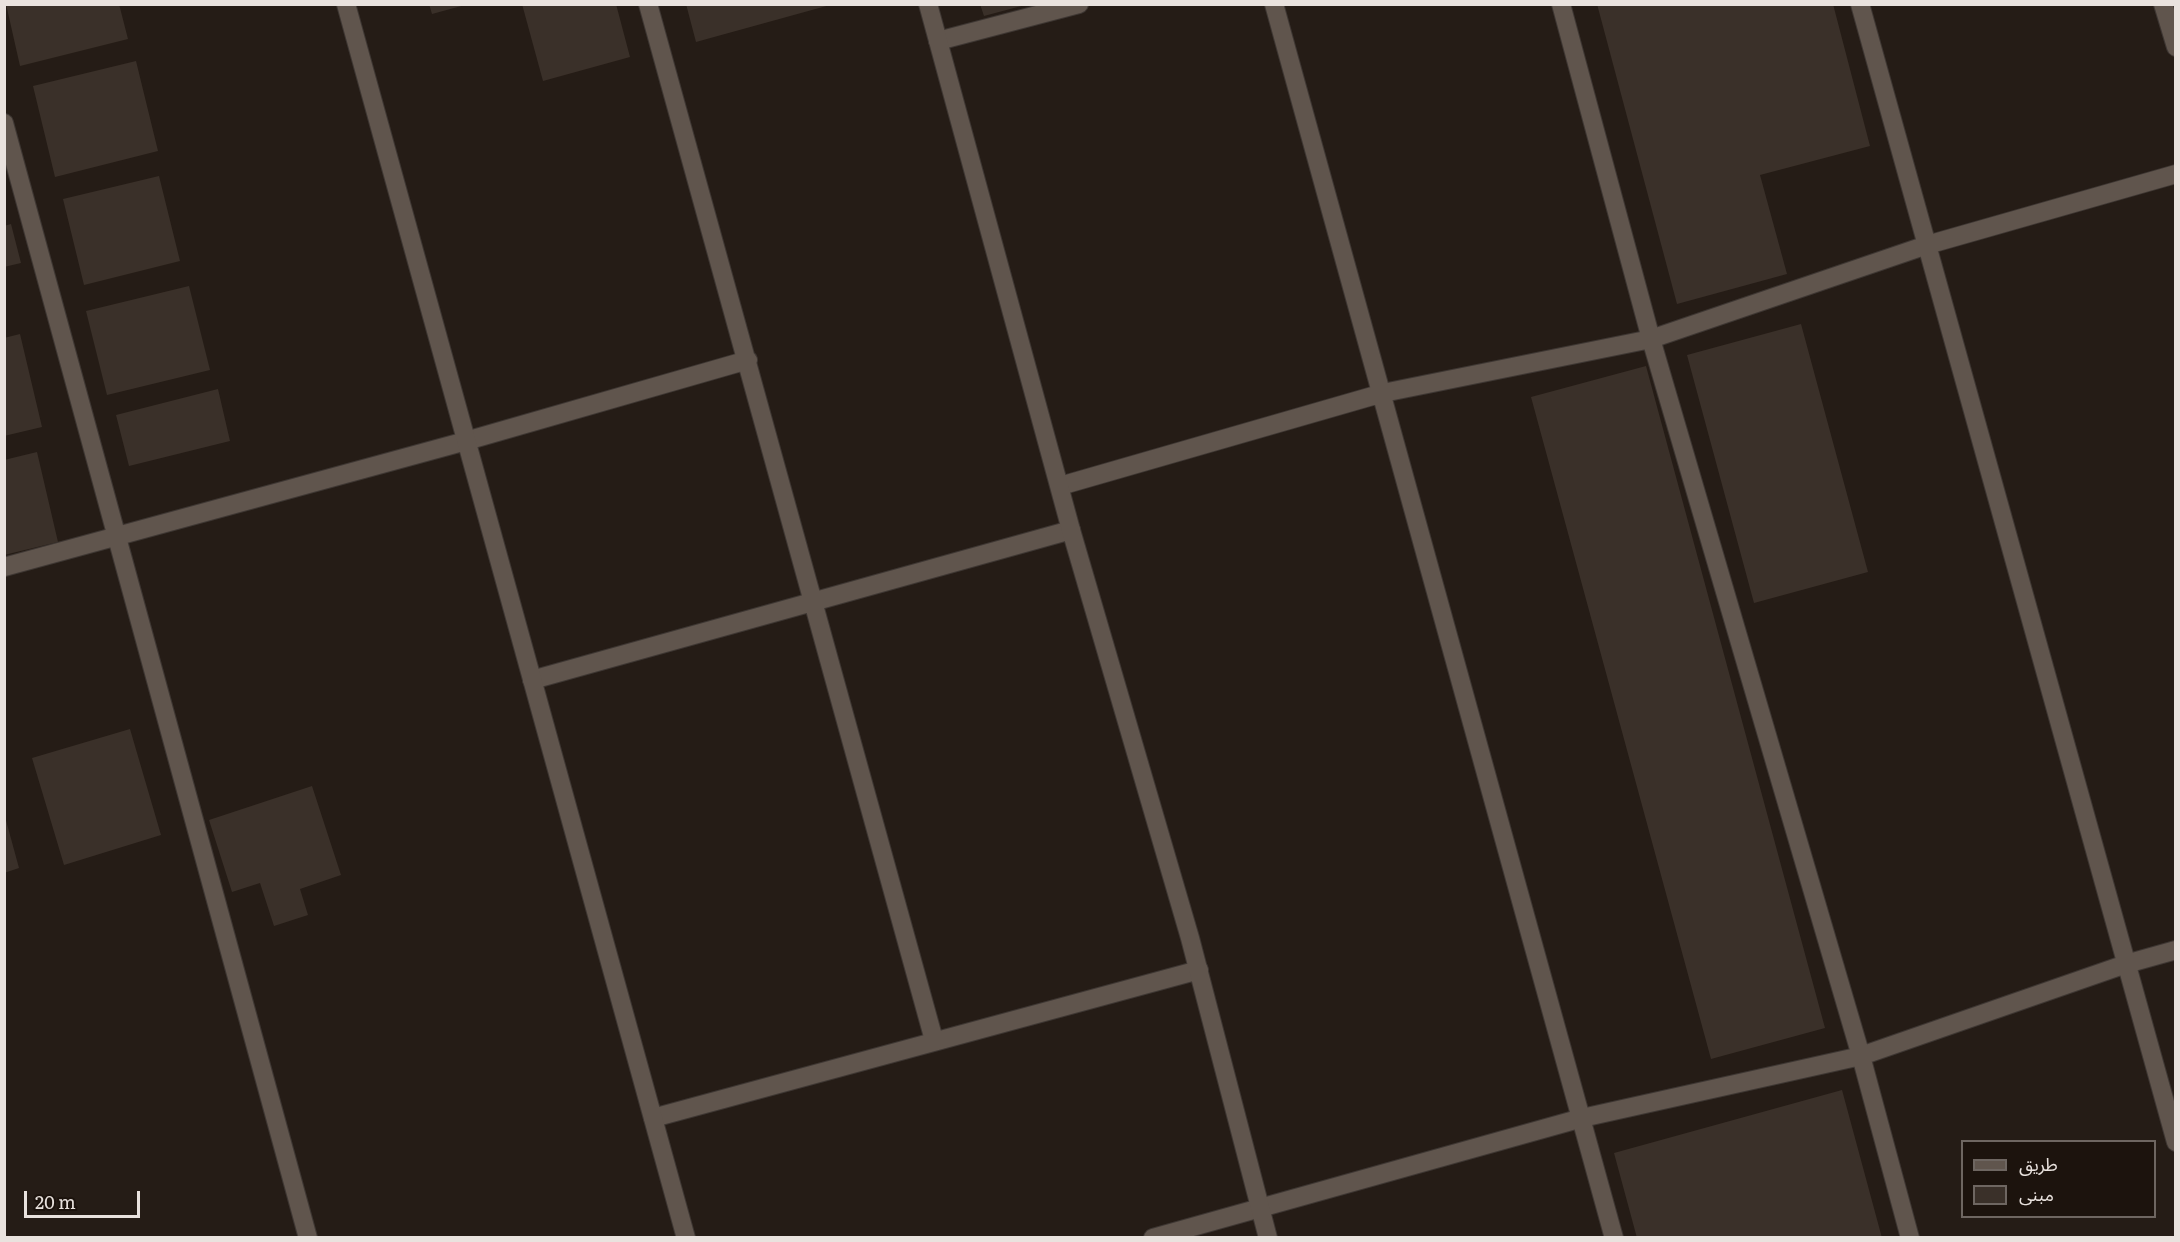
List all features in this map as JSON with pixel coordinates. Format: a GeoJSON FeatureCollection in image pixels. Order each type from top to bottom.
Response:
{"type":"FeatureCollection","features":[{"type":"Feature","properties":{"kind":"street"},"geometry":{"type":"LineString","coordinates":[[346,4],[686,1238]]}},
{"type":"Feature","properties":{"kind":"street"},"geometry":{"type":"LineString","coordinates":[[648,4],[934,1040]]}},
{"type":"Feature","properties":{"kind":"street"},"geometry":{"type":"LineString","coordinates":[[928,4],[1071,530],[1199,970],[1268,1238]]}},
{"type":"Feature","properties":{"kind":"street"},"geometry":{"type":"LineString","coordinates":[[938,41],[1079,4]]}},
{"type":"Feature","properties":{"kind":"street"},"geometry":{"type":"LineString","coordinates":[[1274,4],[1614,1238]]}},
{"type":"Feature","properties":{"kind":"street"},"geometry":{"type":"LineString","coordinates":[[1562,4],[1651,339],[1860,1056],[1910,1238]]}},
{"type":"Feature","properties":{"kind":"street"},"geometry":{"type":"LineString","coordinates":[[1860,4],[2175,1142]]}},
{"type":"Feature","properties":{"kind":"street"},"geometry":{"type":"LineString","coordinates":[[2163,4],[2175,47]]}},
{"type":"Feature","properties":{"kind":"street"},"geometry":{"type":"LineString","coordinates":[[4,123],[308,1238]]}},
{"type":"Feature","properties":{"kind":"street"},"geometry":{"type":"LineString","coordinates":[[1060,486],[1383,393],[1651,339],[1927,245],[2175,174]]}},
{"type":"Feature","properties":{"kind":"street"},"geometry":{"type":"LineString","coordinates":[[4,567],[466,441],[748,360]]}},
{"type":"Feature","properties":{"kind":"street"},"geometry":{"type":"LineString","coordinates":[[532,680],[1071,530]]}},
{"type":"Feature","properties":{"kind":"street"},"geometry":{"type":"LineString","coordinates":[[1154,1238],[1582,1118],[1860,1056],[2126,964],[2175,950]]}},
{"type":"Feature","properties":{"kind":"street"},"geometry":{"type":"LineString","coordinates":[[653,1118],[1199,970]]}},
{"type":"Feature","properties":{"kind":"building"},"geometry":{"type":"Polygon","coordinates":[[[6,4],[119,4],[128,39],[20,66],[6,4]]]}},
{"type":"Feature","properties":{"kind":"building"},"geometry":{"type":"Polygon","coordinates":[[[429,4],[465,4],[465,5],[432,14],[429,4]]]}},
{"type":"Feature","properties":{"kind":"building"},"geometry":{"type":"Polygon","coordinates":[[[522,4],[616,4],[630,57],[543,81],[522,4]]]}},
{"type":"Feature","properties":{"kind":"building"},"geometry":{"type":"Polygon","coordinates":[[[686,4],[830,4],[830,5],[696,42],[686,4]]]}},
{"type":"Feature","properties":{"kind":"building"},"geometry":{"type":"Polygon","coordinates":[[[980,4],[1025,4],[1025,5],[984,16],[980,4]]]}},
{"type":"Feature","properties":{"kind":"building"},"geometry":{"type":"Polygon","coordinates":[[[1597,4],[1833,4],[1870,146],[1760,175],[1787,274],[1677,304],[1597,4]]]}},
{"type":"Feature","properties":{"kind":"building"},"geometry":{"type":"Polygon","coordinates":[[[136,61],[158,151],[55,177],[33,86],[136,61]]]}},
{"type":"Feature","properties":{"kind":"building"},"geometry":{"type":"Polygon","coordinates":[[[159,176],[180,261],[84,285],[63,199],[159,176]]]}},
{"type":"Feature","properties":{"kind":"building"},"geometry":{"type":"Polygon","coordinates":[[[11,224],[21,263],[4,267],[4,226],[11,224]]]}},
{"type":"Feature","properties":{"kind":"building"},"geometry":{"type":"Polygon","coordinates":[[[189,286],[210,370],[107,395],[86,311],[189,286]]]}},
{"type":"Feature","properties":{"kind":"building"},"geometry":{"type":"Polygon","coordinates":[[[1801,324],[1868,572],[1754,603],[1687,355],[1801,324]]]}},
{"type":"Feature","properties":{"kind":"building"},"geometry":{"type":"Polygon","coordinates":[[[20,334],[42,427],[4,436],[4,338],[20,334]]]}},
{"type":"Feature","properties":{"kind":"building"},"geometry":{"type":"Polygon","coordinates":[[[1646,366],[1825,1028],[1711,1059],[1531,397],[1646,366]]]}},
{"type":"Feature","properties":{"kind":"building"},"geometry":{"type":"Polygon","coordinates":[[[218,389],[230,441],[129,466],[116,415],[218,389]]]}},
{"type":"Feature","properties":{"kind":"building"},"geometry":{"type":"Polygon","coordinates":[[[37,452],[58,542],[4,555],[4,460],[37,452]]]}},
{"type":"Feature","properties":{"kind":"building"},"geometry":{"type":"Polygon","coordinates":[[[130,729],[161,835],[64,865],[32,758],[130,729]]]}},
{"type":"Feature","properties":{"kind":"building"},"geometry":{"type":"Polygon","coordinates":[[[312,786],[341,875],[300,889],[308,915],[274,926],[260,883],[232,892],[209,820],[312,786]]]}},
{"type":"Feature","properties":{"kind":"building"},"geometry":{"type":"Polygon","coordinates":[[[4,813],[19,868],[4,873],[4,813]]]}},
{"type":"Feature","properties":{"kind":"building"},"geometry":{"type":"Polygon","coordinates":[[[1842,1090],[1882,1238],[1637,1238],[1614,1153],[1842,1090]]]}}]}
